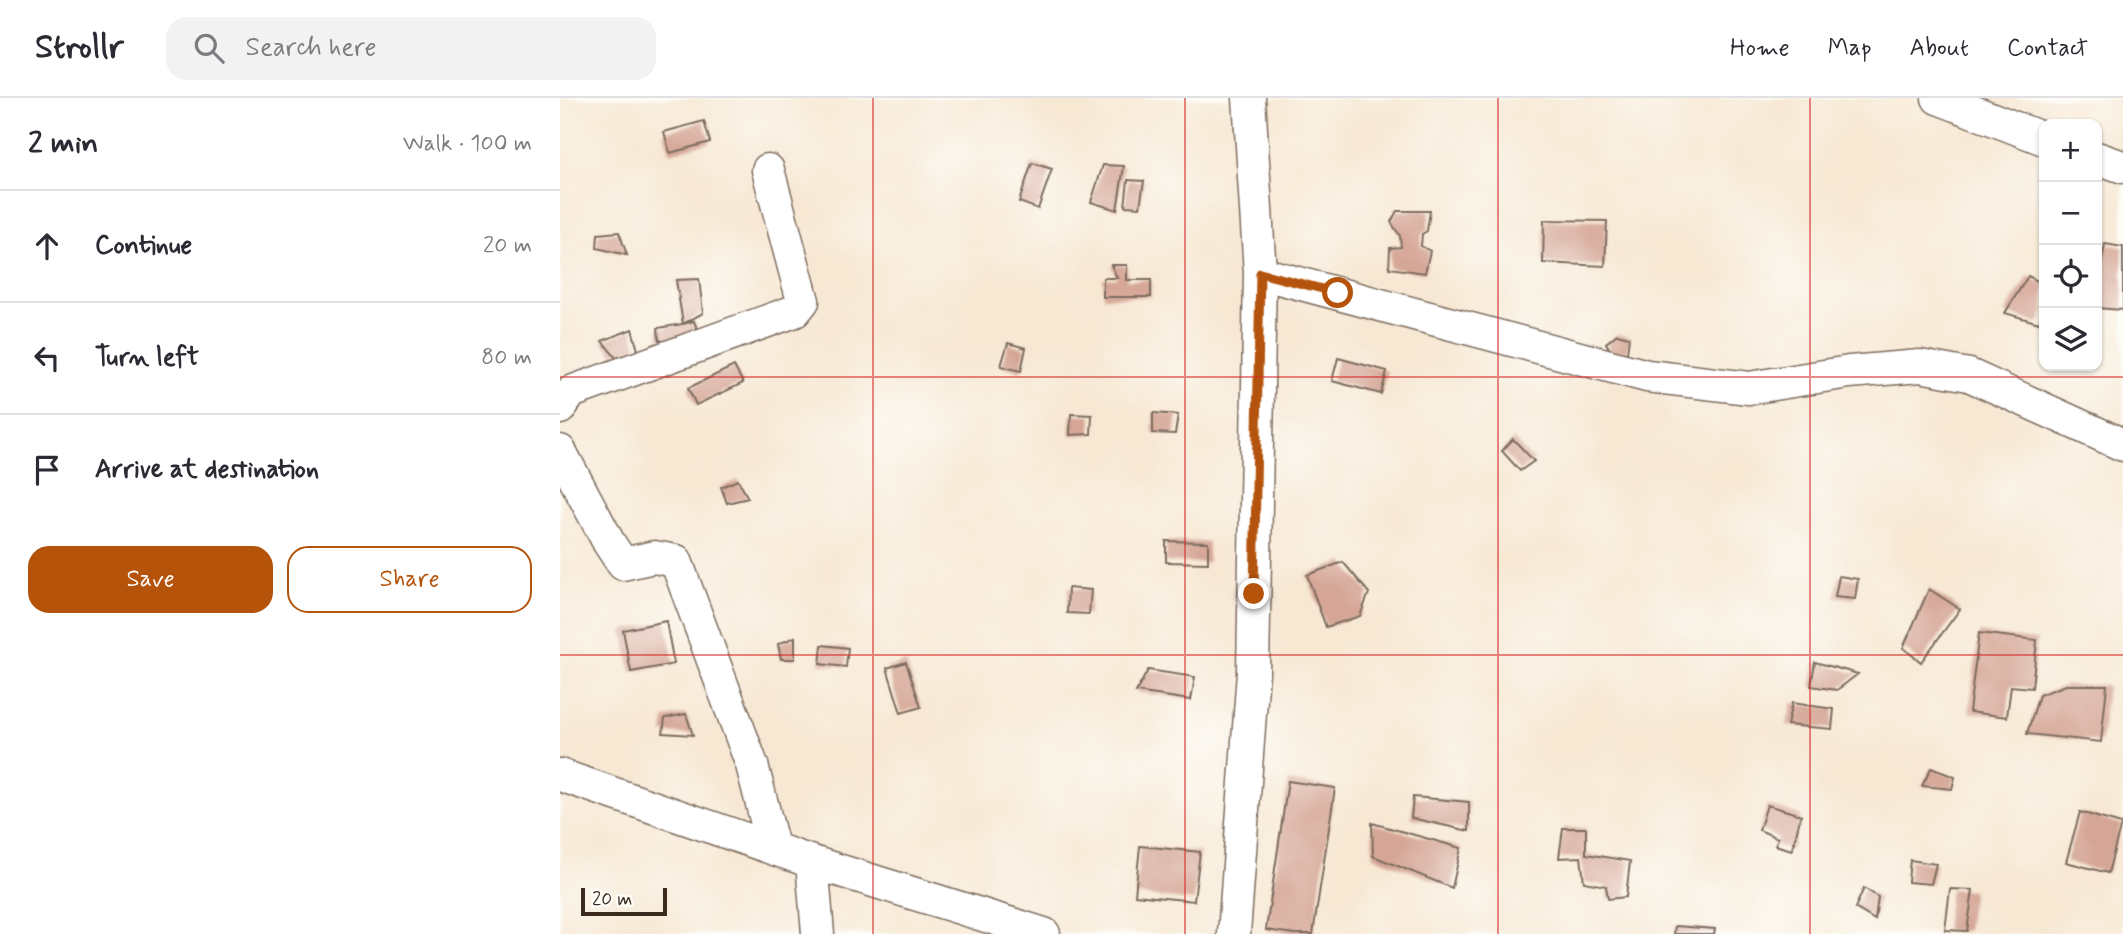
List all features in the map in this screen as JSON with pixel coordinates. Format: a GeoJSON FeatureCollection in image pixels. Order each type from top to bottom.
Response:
{"type":"FeatureCollection","features":[{"type":"Feature","properties":{"kind":"street"},"geometry":{"type":"LineString","coordinates":[[1234,934],[1253,672],[1260,273],[1249,98]]}},
{"type":"Feature","properties":{"kind":"street"},"geometry":{"type":"LineString","coordinates":[[1938,98],[2039,137]]}},
{"type":"Feature","properties":{"kind":"street"},"geometry":{"type":"LineString","coordinates":[[2102,160],[2123,167]]}},
{"type":"Feature","properties":{"kind":"street"},"geometry":{"type":"LineString","coordinates":[[560,408],[571,392],[795,311],[803,301],[768,170]]}},
{"type":"Feature","properties":{"kind":"street"},"geometry":{"type":"LineString","coordinates":[[1260,273],[1647,376],[1749,388],[1849,372],[1920,366],[1945,370],[1969,375],[2123,445]]}},
{"type":"Feature","properties":{"kind":"street"},"geometry":{"type":"LineString","coordinates":[[560,451],[623,564],[654,557],[676,561],[752,765],[773,847]]}},
{"type":"Feature","properties":{"kind":"street"},"geometry":{"type":"LineString","coordinates":[[560,775],[812,862],[1044,934]]}},
{"type":"Feature","properties":{"kind":"street"},"geometry":{"type":"LineString","coordinates":[[812,862],[818,934]]}},
{"type":"Feature","properties":{"kind":"building"},"geometry":{"type":"Polygon","coordinates":[[[704,121],[710,142],[670,153],[664,132],[704,121]]]}},
{"type":"Feature","properties":{"kind":"building"},"geometry":{"type":"Polygon","coordinates":[[[1032,163],[1052,169],[1038,209],[1019,202],[1032,163]]]}},
{"type":"Feature","properties":{"kind":"building"},"geometry":{"type":"Polygon","coordinates":[[[1103,165],[1124,166],[1117,210],[1091,202],[1103,165]]]}},
{"type":"Feature","properties":{"kind":"building"},"geometry":{"type":"Polygon","coordinates":[[[1128,180],[1144,181],[1140,207],[1125,206],[1128,180]]]}},
{"type":"Feature","properties":{"kind":"building"},"geometry":{"type":"Polygon","coordinates":[[[1397,211],[1430,211],[1421,246],[1430,251],[1425,273],[1389,268],[1390,248],[1401,247],[1400,236],[1391,222],[1397,211]]]}},
{"type":"Feature","properties":{"kind":"building"},"geometry":{"type":"Polygon","coordinates":[[[1544,220],[1607,221],[1605,266],[1543,263],[1544,220]]]}},
{"type":"Feature","properties":{"kind":"building"},"geometry":{"type":"Polygon","coordinates":[[[619,232],[627,255],[597,248],[598,234],[619,232]]]}},
{"type":"Feature","properties":{"kind":"building"},"geometry":{"type":"Polygon","coordinates":[[[2105,244],[2123,247],[2123,310],[2102,308],[2102,260],[2105,244]]]}},
{"type":"Feature","properties":{"kind":"building"},"geometry":{"type":"Polygon","coordinates":[[[1111,265],[1127,265],[1127,280],[1151,280],[1151,297],[1103,297],[1103,278],[1117,278],[1111,265]]]}},
{"type":"Feature","properties":{"kind":"building"},"geometry":{"type":"Polygon","coordinates":[[[2028,276],[2039,282],[2039,323],[2005,313],[2028,276]]]}},
{"type":"Feature","properties":{"kind":"building"},"geometry":{"type":"Polygon","coordinates":[[[699,279],[703,313],[683,324],[676,280],[699,279]]]}},
{"type":"Feature","properties":{"kind":"building"},"geometry":{"type":"Polygon","coordinates":[[[694,321],[700,337],[678,345],[659,340],[658,328],[694,321]]]}},
{"type":"Feature","properties":{"kind":"building"},"geometry":{"type":"Polygon","coordinates":[[[632,329],[639,354],[616,358],[602,341],[632,329]]]}},
{"type":"Feature","properties":{"kind":"building"},"geometry":{"type":"Polygon","coordinates":[[[1617,334],[1629,337],[1627,353],[1612,353],[1606,343],[1617,334]]]}},
{"type":"Feature","properties":{"kind":"building"},"geometry":{"type":"Polygon","coordinates":[[[1008,343],[1026,348],[1021,371],[1001,366],[1008,343]]]}},
{"type":"Feature","properties":{"kind":"building"},"geometry":{"type":"Polygon","coordinates":[[[1338,358],[1387,371],[1381,394],[1332,381],[1338,358]]]}},
{"type":"Feature","properties":{"kind":"building"},"geometry":{"type":"Polygon","coordinates":[[[734,366],[743,383],[696,405],[688,388],[734,366]]]}},
{"type":"Feature","properties":{"kind":"building"},"geometry":{"type":"Polygon","coordinates":[[[1153,413],[1178,415],[1175,434],[1153,433],[1153,413]]]}},
{"type":"Feature","properties":{"kind":"building"},"geometry":{"type":"Polygon","coordinates":[[[1071,414],[1092,415],[1091,434],[1070,435],[1071,414]]]}},
{"type":"Feature","properties":{"kind":"building"},"geometry":{"type":"Polygon","coordinates":[[[1513,439],[1534,461],[1520,471],[1502,451],[1513,439]]]}},
{"type":"Feature","properties":{"kind":"building"},"geometry":{"type":"Polygon","coordinates":[[[738,480],[748,498],[727,503],[721,487],[738,480]]]}},
{"type":"Feature","properties":{"kind":"building"},"geometry":{"type":"Polygon","coordinates":[[[1166,541],[1208,542],[1208,563],[1166,562],[1166,541]]]}},
{"type":"Feature","properties":{"kind":"building"},"geometry":{"type":"Polygon","coordinates":[[[1343,562],[1369,593],[1360,616],[1326,627],[1307,575],[1343,562]]]}},
{"type":"Feature","properties":{"kind":"building"},"geometry":{"type":"Polygon","coordinates":[[[1839,576],[1858,579],[1855,599],[1835,597],[1839,576]]]}},
{"type":"Feature","properties":{"kind":"building"},"geometry":{"type":"Polygon","coordinates":[[[1068,588],[1091,590],[1089,614],[1067,613],[1068,588]]]}},
{"type":"Feature","properties":{"kind":"building"},"geometry":{"type":"Polygon","coordinates":[[[1929,589],[1960,609],[1921,662],[1903,648],[1929,589]]]}},
{"type":"Feature","properties":{"kind":"building"},"geometry":{"type":"Polygon","coordinates":[[[666,621],[674,664],[631,672],[623,630],[666,621]]]}},
{"type":"Feature","properties":{"kind":"building"},"geometry":{"type":"Polygon","coordinates":[[[1979,633],[2037,640],[2032,688],[2011,686],[2007,717],[1969,712],[1979,633]]]}},
{"type":"Feature","properties":{"kind":"building"},"geometry":{"type":"Polygon","coordinates":[[[795,637],[795,659],[781,659],[778,644],[795,637]]]}},
{"type":"Feature","properties":{"kind":"building"},"geometry":{"type":"Polygon","coordinates":[[[822,645],[848,648],[846,667],[820,664],[822,645]]]}},
{"type":"Feature","properties":{"kind":"building"},"geometry":{"type":"Polygon","coordinates":[[[906,662],[921,707],[901,713],[887,668],[906,662]]]}},
{"type":"Feature","properties":{"kind":"building"},"geometry":{"type":"Polygon","coordinates":[[[1815,662],[1858,674],[1837,690],[1811,686],[1815,662]]]}},
{"type":"Feature","properties":{"kind":"building"},"geometry":{"type":"Polygon","coordinates":[[[1148,670],[1195,677],[1191,700],[1136,692],[1148,670]]]}},
{"type":"Feature","properties":{"kind":"building"},"geometry":{"type":"Polygon","coordinates":[[[2066,685],[2107,685],[2101,742],[2027,734],[2039,695],[2066,685]]]}},
{"type":"Feature","properties":{"kind":"building"},"geometry":{"type":"Polygon","coordinates":[[[1792,703],[1834,709],[1832,729],[1787,725],[1792,703]]]}},
{"type":"Feature","properties":{"kind":"building"},"geometry":{"type":"Polygon","coordinates":[[[686,714],[693,735],[663,733],[665,718],[686,714]]]}},
{"type":"Feature","properties":{"kind":"building"},"geometry":{"type":"Polygon","coordinates":[[[1931,768],[1955,777],[1952,789],[1922,786],[1931,768]]]}},
{"type":"Feature","properties":{"kind":"building"},"geometry":{"type":"Polygon","coordinates":[[[1288,781],[1335,788],[1313,934],[1266,930],[1288,781]]]}},
{"type":"Feature","properties":{"kind":"building"},"geometry":{"type":"Polygon","coordinates":[[[1413,797],[1469,802],[1469,831],[1411,818],[1413,797]]]}},
{"type":"Feature","properties":{"kind":"building"},"geometry":{"type":"Polygon","coordinates":[[[1767,805],[1801,815],[1792,850],[1775,845],[1778,838],[1759,830],[1767,805]]]}},
{"type":"Feature","properties":{"kind":"building"},"geometry":{"type":"Polygon","coordinates":[[[2080,812],[2121,824],[2108,873],[2066,862],[2080,812]]]}},
{"type":"Feature","properties":{"kind":"building"},"geometry":{"type":"Polygon","coordinates":[[[1372,823],[1461,848],[1452,888],[1373,856],[1372,823]]]}},
{"type":"Feature","properties":{"kind":"building"},"geometry":{"type":"Polygon","coordinates":[[[1563,828],[1586,828],[1586,854],[1630,861],[1626,897],[1608,899],[1606,886],[1584,882],[1581,857],[1559,858],[1563,828]]]}},
{"type":"Feature","properties":{"kind":"building"},"geometry":{"type":"Polygon","coordinates":[[[1140,846],[1200,852],[1194,901],[1135,895],[1140,846]]]}},
{"type":"Feature","properties":{"kind":"building"},"geometry":{"type":"Polygon","coordinates":[[[1910,860],[1936,864],[1931,884],[1908,882],[1910,860]]]}},
{"type":"Feature","properties":{"kind":"building"},"geometry":{"type":"Polygon","coordinates":[[[1864,888],[1878,897],[1875,920],[1855,908],[1864,888]]]}},
{"type":"Feature","properties":{"kind":"building"},"geometry":{"type":"Polygon","coordinates":[[[1950,889],[1973,890],[1967,931],[1945,930],[1950,889]]]}},
{"type":"Feature","properties":{"kind":"building"},"geometry":{"type":"Polygon","coordinates":[[[1675,926],[1715,929],[1714,934],[1674,934],[1675,926]]]}},
{"type":"Feature","properties":{"kind":"route"},"geometry":{"type":"LineString","coordinates":[[1254,594],[1260,273],[1338,293]]}}]}
